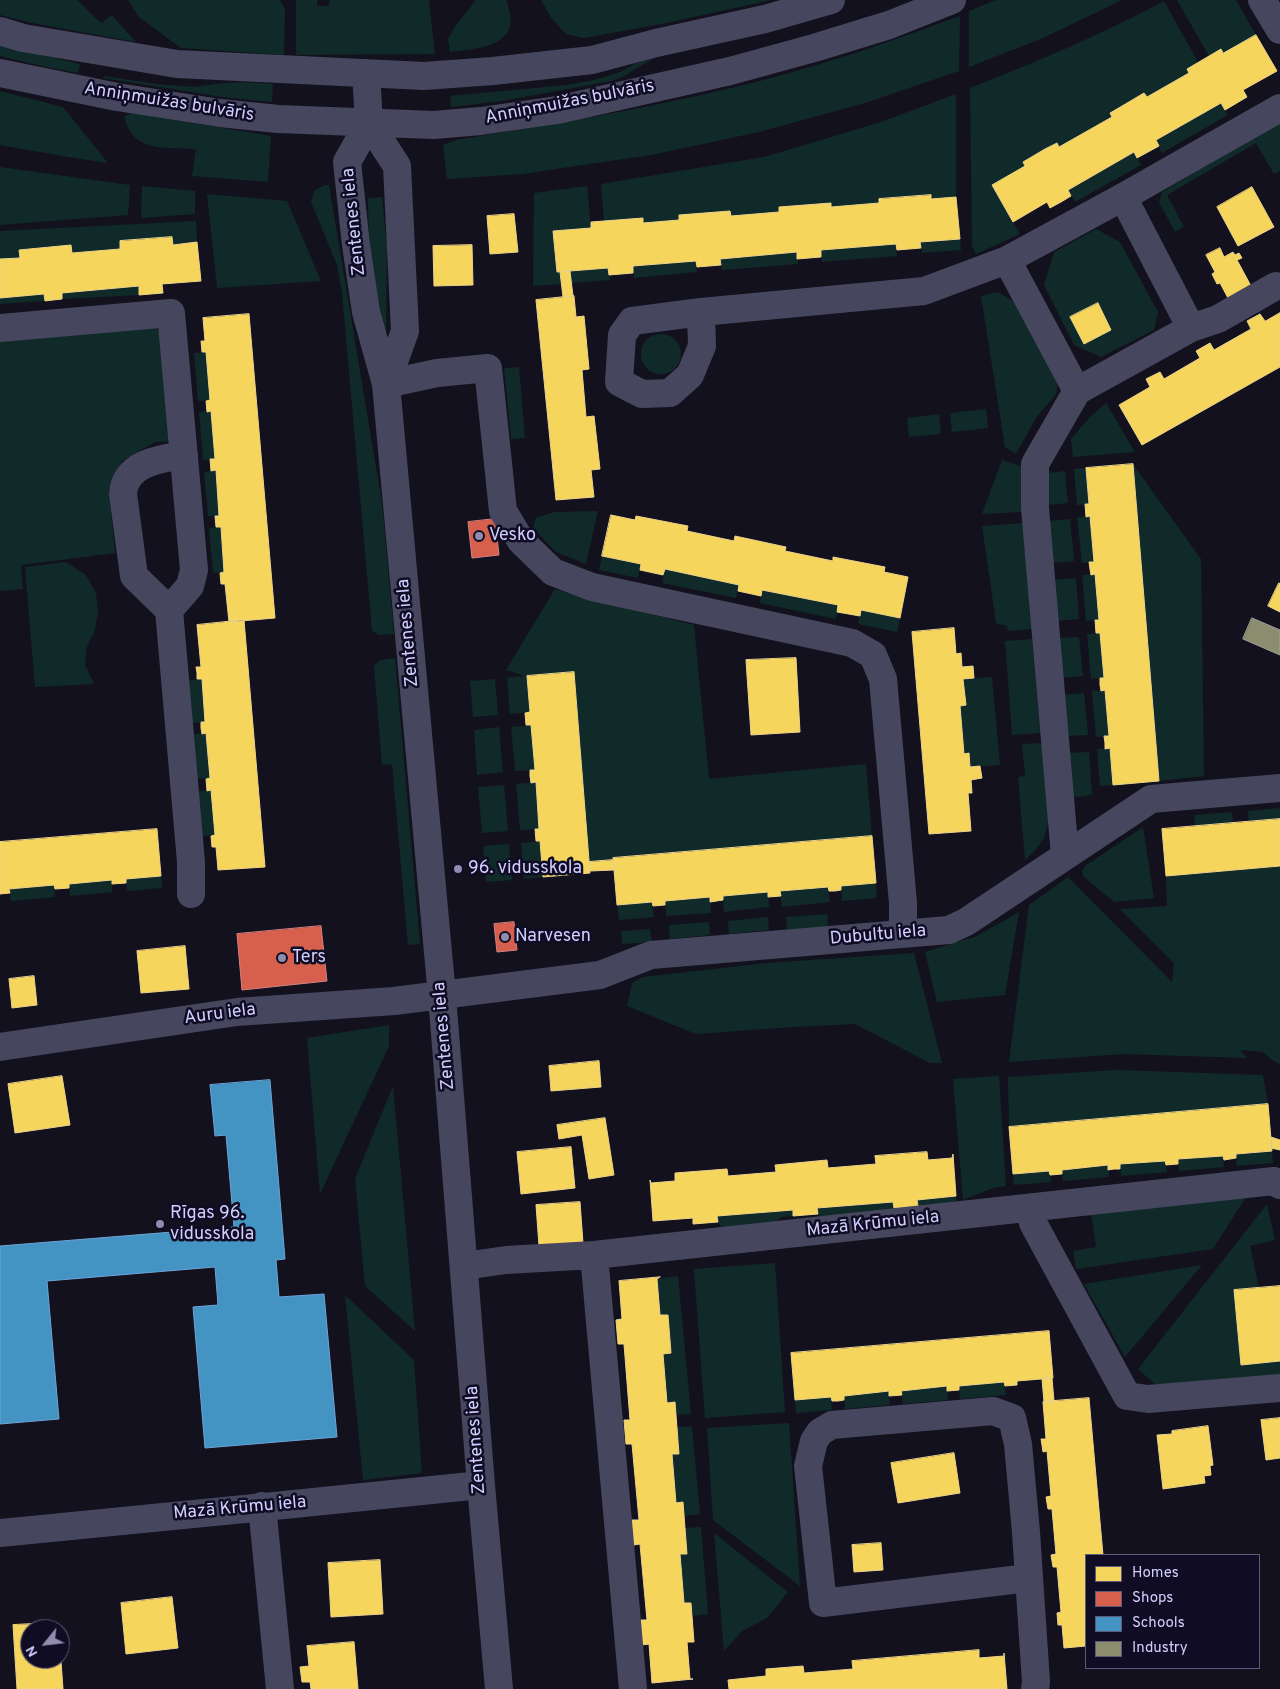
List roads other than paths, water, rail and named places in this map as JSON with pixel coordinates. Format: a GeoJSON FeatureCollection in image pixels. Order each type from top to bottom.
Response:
{"type":"FeatureCollection","features":[{"type":"Feature","properties":{"kind":"street"},"geometry":{"type":"LineString","coordinates":[[0,32],[23,38],[186,64],[424,76],[517,69],[592,60],[765,19],[831,0]]}},
{"type":"Feature","properties":{"kind":"street","name":"Anniņmuižas bulvāris"},"geometry":{"type":"LineString","coordinates":[[0,73],[117,97],[278,119],[434,125],[481,121],[557,110],[730,71],[889,25],[952,0]]}},
{"type":"Feature","properties":{"kind":"street"},"geometry":{"type":"LineString","coordinates":[[1262,0],[1280,30]]}},
{"type":"Feature","properties":{"kind":"street"},"geometry":{"type":"LineString","coordinates":[[670,40],[695,44],[704,50],[706,56],[703,67],[681,81]]}},
{"type":"Feature","properties":{"kind":"street"},"geometry":{"type":"LineString","coordinates":[[117,97],[96,84],[92,79],[91,68],[97,59],[120,54]]}},
{"type":"Feature","properties":{"kind":"street","name":"Zentenes iela"},"geometry":{"type":"LineString","coordinates":[[366,73],[369,123],[397,166],[405,331],[386,384]]}},
{"type":"Feature","properties":{"kind":"street"},"geometry":{"type":"LineString","coordinates":[[701,312],[924,290],[1007,260],[1280,108]]}},
{"type":"Feature","properties":{"kind":"street","name":"Zentenes iela"},"geometry":{"type":"LineString","coordinates":[[369,123],[347,162],[356,245],[366,312],[386,384],[442,996],[499,1689]]}},
{"type":"Feature","properties":{"kind":"street"},"geometry":{"type":"LineString","coordinates":[[1123,197],[1191,328]]}},
{"type":"Feature","properties":{"kind":"street"},"geometry":{"type":"LineString","coordinates":[[1007,260],[1077,391]]}},
{"type":"Feature","properties":{"kind":"street"},"geometry":{"type":"LineString","coordinates":[[1065,856],[1035,508],[1035,464],[1077,391],[1191,328],[1218,319],[1276,286]]}},
{"type":"Feature","properties":{"kind":"street"},"geometry":{"type":"LineString","coordinates":[[0,328],[171,313],[194,575],[190,586],[169,610]]}},
{"type":"Feature","properties":{"kind":"street"},"geometry":{"type":"LineString","coordinates":[[386,384],[437,373],[488,368],[503,511],[521,541],[553,572],[592,588],[852,643],[873,654],[883,679],[903,903],[903,934]]}},
{"type":"Feature","properties":{"kind":"street"},"geometry":{"type":"LineString","coordinates":[[184,455],[142,465],[129,475],[123,494],[134,576],[169,610],[191,894]]}},
{"type":"Feature","properties":{"kind":"street","name":"Dubultu iela"},"geometry":{"type":"LineString","coordinates":[[442,996],[600,975],[651,955],[931,932],[957,927],[1151,799],[1280,788]]}},
{"type":"Feature","properties":{"kind":"street","name":"Auru iela"},"geometry":{"type":"LineString","coordinates":[[0,1047],[237,1012],[442,996]]}},
{"type":"Feature","properties":{"kind":"street","name":"Mazā Krūmu iela"},"geometry":{"type":"LineString","coordinates":[[464,1266],[506,1260],[594,1255],[1274,1182],[1280,1185]]}},
{"type":"Feature","properties":{"kind":"street"},"geometry":{"type":"LineString","coordinates":[[1030,1208],[1033,1223],[1127,1396],[1148,1399],[1280,1388]]}},
{"type":"Feature","properties":{"kind":"street"},"geometry":{"type":"LineString","coordinates":[[594,1255],[632,1689]]}},
{"type":"Feature","properties":{"kind":"street"},"geometry":{"type":"LineString","coordinates":[[1028,1578],[823,1603],[808,1466],[814,1441],[820,1432],[832,1425],[993,1411],[1012,1418],[1018,1444],[1026,1532],[1035,1689]]}},
{"type":"Feature","properties":{"kind":"street","name":"Mazā Krūmu iela"},"geometry":{"type":"LineString","coordinates":[[0,1533],[262,1506],[357,1499],[481,1485]]}},
{"type":"Feature","properties":{"kind":"street"},"geometry":{"type":"LineString","coordinates":[[262,1506],[279,1687]]}},
{"type":"Feature","properties":{"kind":"place","name":"Vesko"},"geometry":{"type":"Point","coordinates":[479,536]}},
{"type":"Feature","properties":{"kind":"place","name":"96. vidusskola"},"geometry":{"type":"Point","coordinates":[458,869]}},
{"type":"Feature","properties":{"kind":"place","name":"Narvesen"},"geometry":{"type":"Point","coordinates":[505,937]}},
{"type":"Feature","properties":{"kind":"place","name":"Ters"},"geometry":{"type":"Point","coordinates":[282,958]}},
{"type":"Feature","properties":{"kind":"place","name":"Rīgas 96. vidusskola"},"geometry":{"type":"Point","coordinates":[160,1224]}}]}
